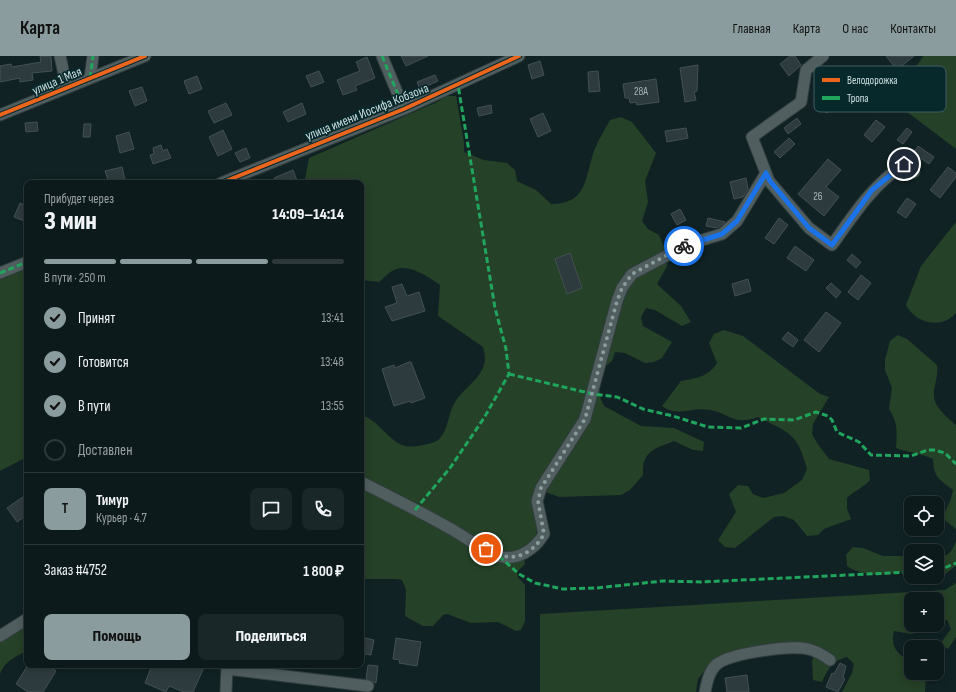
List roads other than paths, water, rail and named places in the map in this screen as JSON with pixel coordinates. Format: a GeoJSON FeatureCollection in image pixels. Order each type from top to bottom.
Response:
{"type":"FeatureCollection","features":[{"type":"Feature","properties":{"kind":"street"},"geometry":{"type":"LineString","coordinates":[[60,56],[67,88]]}},
{"type":"Feature","properties":{"kind":"street"},"geometry":{"type":"LineString","coordinates":[[90,78],[93,56]]}},
{"type":"Feature","properties":{"kind":"street","name":"улица 1 Мая"},"geometry":{"type":"LineString","coordinates":[[0,115],[145,56]]}},
{"type":"Feature","properties":{"kind":"street"},"geometry":{"type":"LineString","coordinates":[[382,56],[404,108]]}},
{"type":"Feature","properties":{"kind":"street","name":"улица имени Иосифа Кобзона"},"geometry":{"type":"LineString","coordinates":[[228,180],[404,108],[519,56]]}},
{"type":"Feature","properties":{"kind":"street"},"geometry":{"type":"LineString","coordinates":[[823,56],[806,70],[801,102],[752,137],[770,181],[809,228],[832,245],[872,190],[904,164],[914,172]]}},
{"type":"Feature","properties":{"kind":"street"},"geometry":{"type":"LineString","coordinates":[[364,484],[450,528],[499,556],[514,557],[529,552],[538,545],[544,534],[538,501],[541,488],[585,419],[617,301],[622,288],[632,274],[665,256],[689,244],[722,234],[737,221],[766,173]]}},
{"type":"Feature","properties":{"kind":"street"},"geometry":{"type":"LineString","coordinates":[[0,272],[24,263]]}},
{"type":"Feature","properties":{"kind":"street"},"geometry":{"type":"LineString","coordinates":[[0,636],[24,620]]}},
{"type":"Feature","properties":{"kind":"street"},"geometry":{"type":"LineString","coordinates":[[705,692],[709,675],[716,665],[735,657],[781,648],[808,648],[819,652],[830,660]]}},
{"type":"Feature","properties":{"kind":"street"},"geometry":{"type":"LineString","coordinates":[[226,692],[227,668]]}},
{"type":"Feature","properties":{"kind":"street"},"geometry":{"type":"LineString","coordinates":[[234,668],[368,686]]}}]}
